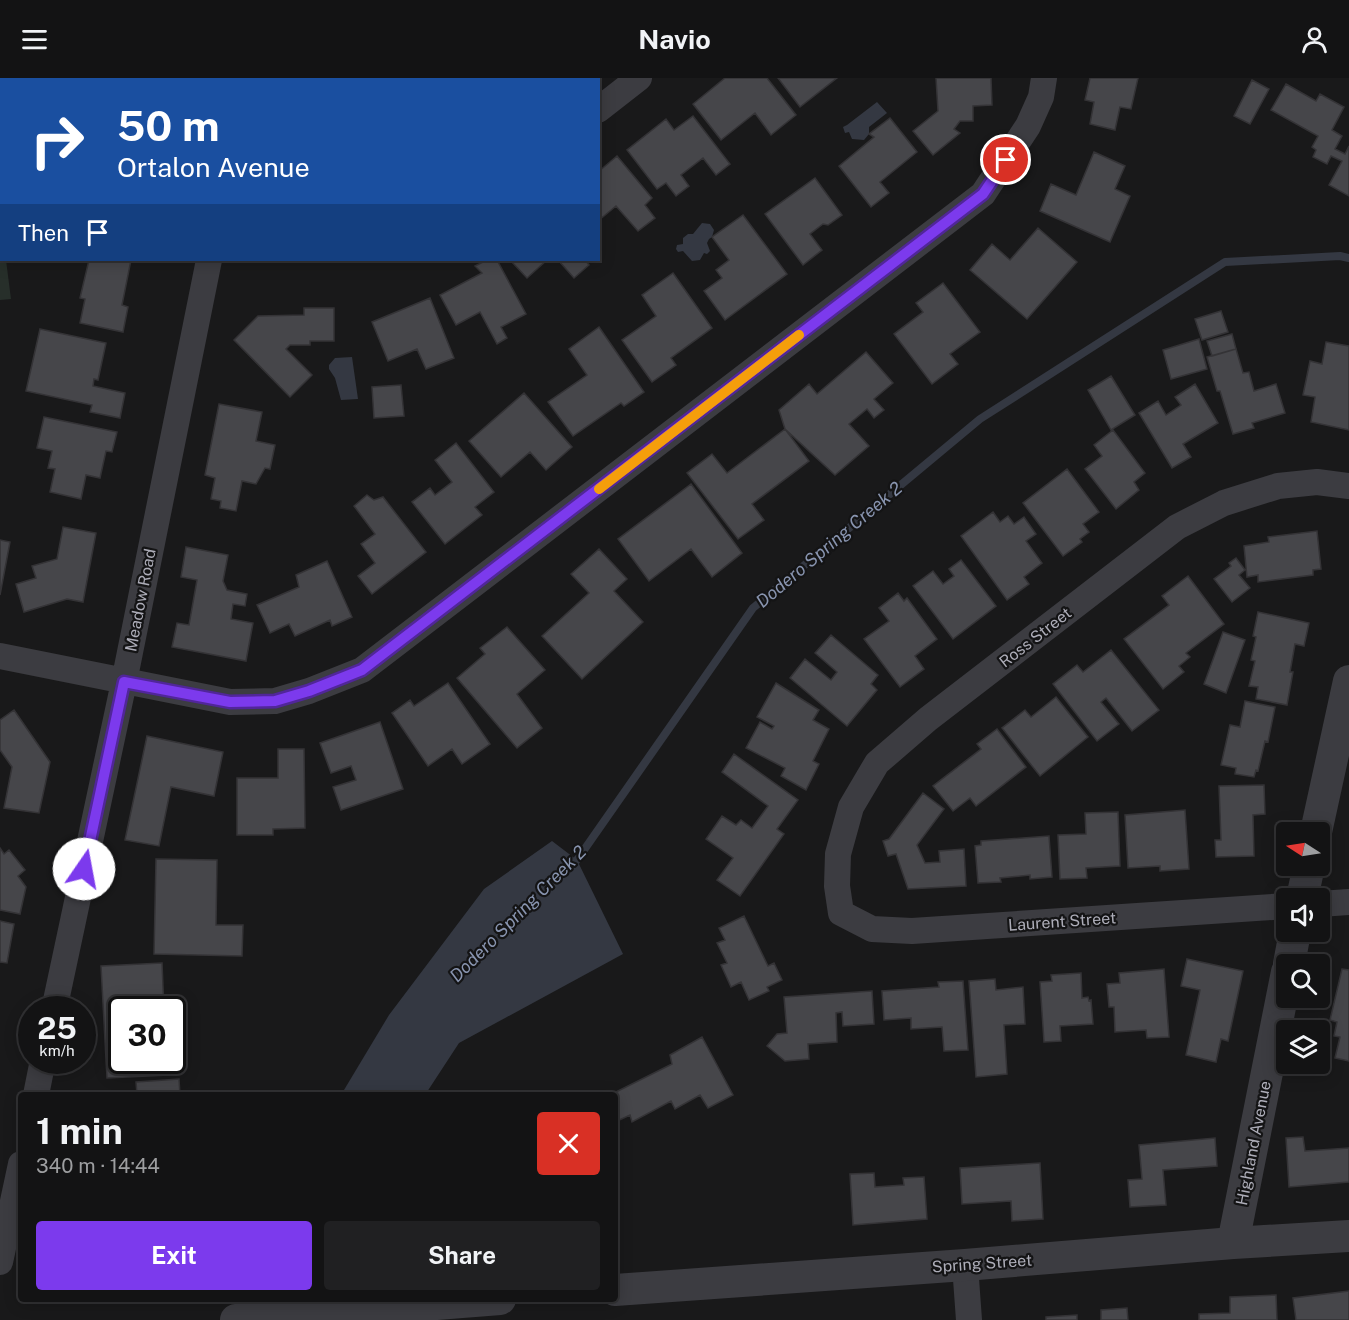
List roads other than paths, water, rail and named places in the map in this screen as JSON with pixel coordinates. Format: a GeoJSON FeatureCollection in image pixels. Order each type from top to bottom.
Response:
{"type":"FeatureCollection","features":[{"type":"Feature","properties":{"kind":"street"},"geometry":{"type":"LineString","coordinates":[[600,108],[639,78]]}},
{"type":"Feature","properties":{"kind":"street"},"geometry":{"type":"LineString","coordinates":[[0,656],[230,702],[275,701],[309,691],[362,670],[983,194],[1028,126],[1041,97],[1044,78]]}},
{"type":"Feature","properties":{"kind":"street","name":"Meadow Road"},"geometry":{"type":"LineString","coordinates":[[57,996],[124,682],[209,261]]}},
{"type":"Feature","properties":{"kind":"street","name":"Ross Street"},"geometry":{"type":"LineString","coordinates":[[842,913],[837,886],[838,854],[851,807],[878,763],[928,719],[1177,527],[1224,503],[1278,486],[1317,482],[1349,486]]}},
{"type":"Feature","properties":{"kind":"street"},"geometry":{"type":"LineString","coordinates":[[1318,822],[1349,681]]}},
{"type":"Feature","properties":{"kind":"street"},"geometry":{"type":"LineString","coordinates":[[1330,903],[1349,902]]}},
{"type":"Feature","properties":{"kind":"street","name":"Laurent Street"},"geometry":{"type":"LineString","coordinates":[[842,913],[872,929],[912,932],[1276,907]]}},
{"type":"Feature","properties":{"kind":"street","name":"Highland Avenue"},"geometry":{"type":"LineString","coordinates":[[1233,1243],[1280,1008]]}},
{"type":"Feature","properties":{"kind":"street"},"geometry":{"type":"LineString","coordinates":[[37,1092],[40,1074]]}},
{"type":"Feature","properties":{"kind":"street"},"geometry":{"type":"LineString","coordinates":[[0,1262],[18,1178]]}},
{"type":"Feature","properties":{"kind":"street","name":"Spring Street"},"geometry":{"type":"LineString","coordinates":[[618,1290],[1349,1236]]}},
{"type":"Feature","properties":{"kind":"street"},"geometry":{"type":"LineString","coordinates":[[965,1265],[969,1320]]}},
{"type":"Feature","properties":{"kind":"street"},"geometry":{"type":"LineString","coordinates":[[236,1320],[443,1312],[487,1302]]}},
{"type":"Feature","properties":{"kind":"water"},"geometry":{"type":"Polygon","coordinates":[[[877,102],[887,113],[869,127],[869,134],[864,140],[852,139],[849,132],[845,133],[843,127],[877,102]]]}},
{"type":"Feature","properties":{"kind":"water"},"geometry":{"type":"Polygon","coordinates":[[[702,223],[710,224],[714,230],[707,243],[710,251],[707,254],[704,253],[700,260],[692,261],[683,251],[678,252],[677,245],[683,244],[683,238],[688,234],[693,234],[702,223]]]}},
{"type":"Feature","properties":{"kind":"water"},"geometry":{"type":"Polygon","coordinates":[[[352,357],[358,399],[341,400],[329,365],[335,358],[352,357]]]}},
{"type":"Feature","properties":{"kind":"water"},"geometry":{"type":"Polygon","coordinates":[[[552,841],[577,860],[623,954],[459,1043],[427,1092],[343,1092],[389,1015],[484,889],[552,841]]]}},
{"type":"Feature","properties":{"kind":"waterway","name":"Dodero Spring Creek 2"},"geometry":{"type":"LineString","coordinates":[[571,866],[753,608],[980,419],[1225,262],[1340,256],[1349,258]]}}]}
